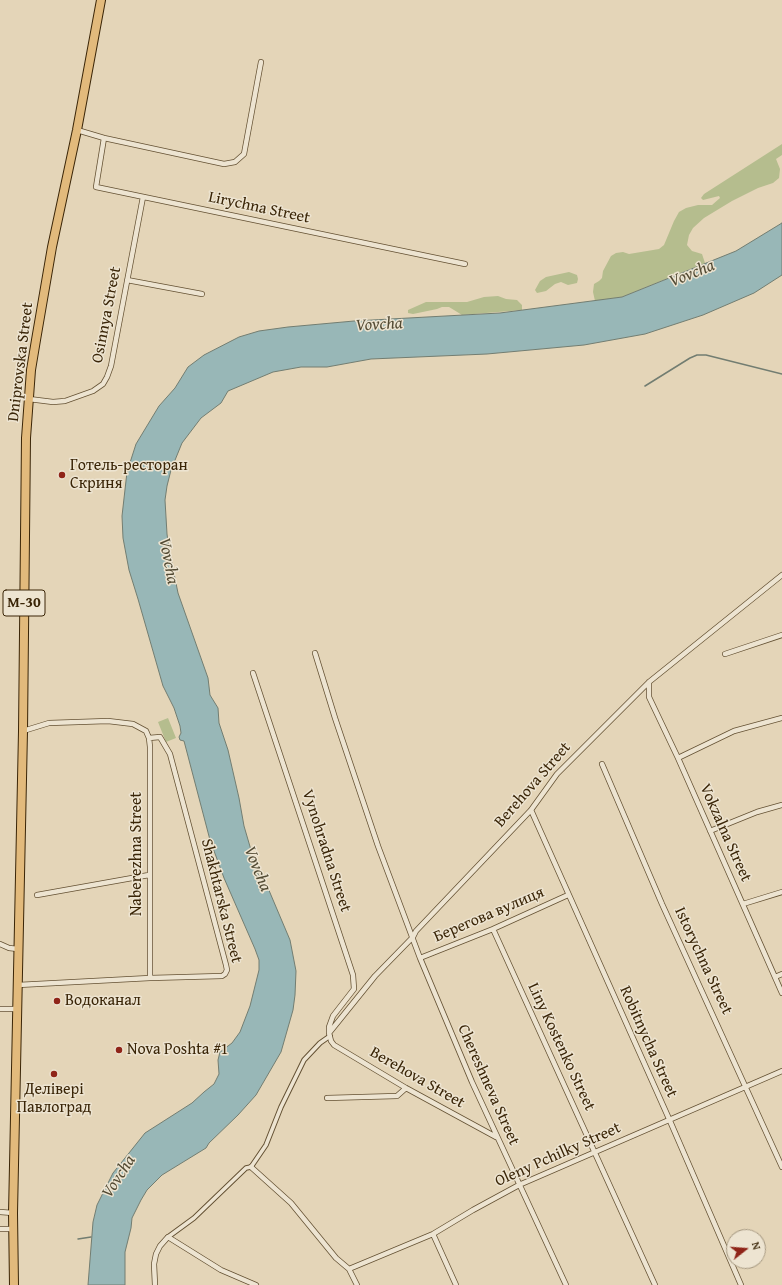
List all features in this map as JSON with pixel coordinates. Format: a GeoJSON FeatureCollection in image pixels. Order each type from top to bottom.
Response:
{"type":"FeatureCollection","features":[{"type":"Feature","properties":{"kind":"highway","name":"Dniprovska Street"},"geometry":{"type":"LineString","coordinates":[[14,1285],[13,1213],[23,731],[26,467],[29,399],[36,340],[51,255],[77,130],[101,0]]}},
{"type":"Feature","properties":{"kind":"street"},"geometry":{"type":"LineString","coordinates":[[77,130],[104,138],[224,164],[235,162],[244,154],[261,62]]}},
{"type":"Feature","properties":{"kind":"street","name":"Lirychna Street"},"geometry":{"type":"LineString","coordinates":[[104,138],[96,186],[464,264]]}},
{"type":"Feature","properties":{"kind":"street","name":"Osinnya Street"},"geometry":{"type":"LineString","coordinates":[[29,399],[53,402],[65,401],[93,391],[103,384],[107,377],[111,366],[143,197]]}},
{"type":"Feature","properties":{"kind":"street"},"geometry":{"type":"LineString","coordinates":[[127,280],[202,294]]}},
{"type":"Feature","properties":{"kind":"street","name":"Berehova Street"},"geometry":{"type":"LineString","coordinates":[[168,1237],[194,1218],[246,1168],[251,1167],[266,1145],[280,1107],[304,1060],[329,1035],[375,976],[531,810],[557,774],[649,682],[782,575]]}},
{"type":"Feature","properties":{"kind":"street"},"geometry":{"type":"LineString","coordinates":[[725,654],[782,635]]}},
{"type":"Feature","properties":{"kind":"street"},"geometry":{"type":"LineString","coordinates":[[316,653],[335,718],[378,846],[413,937]]}},
{"type":"Feature","properties":{"kind":"street","name":"Vynohradna Street"},"geometry":{"type":"LineString","coordinates":[[253,673],[355,982],[354,989],[333,1016],[329,1027],[329,1035]]}},
{"type":"Feature","properties":{"kind":"street","name":"Vokzalna Street"},"geometry":{"type":"LineString","coordinates":[[649,682],[650,697],[782,993]]}},
{"type":"Feature","properties":{"kind":"street"},"geometry":{"type":"LineString","coordinates":[[678,758],[734,731],[782,718]]}},
{"type":"Feature","properties":{"kind":"street","name":"Naberezhna Street"},"geometry":{"type":"LineString","coordinates":[[23,731],[49,723],[108,721],[133,724],[146,731],[149,738],[150,978]]}},
{"type":"Feature","properties":{"kind":"street","name":"Shakhtarska Street"},"geometry":{"type":"LineString","coordinates":[[18,985],[222,976],[226,974],[227,970],[170,754],[160,737],[149,738]]}},
{"type":"Feature","properties":{"kind":"street","name":"Istorychna Street"},"geometry":{"type":"LineString","coordinates":[[602,764],[662,904],[782,1167]]}},
{"type":"Feature","properties":{"kind":"street"},"geometry":{"type":"LineString","coordinates":[[710,831],[757,812],[782,805]]}},
{"type":"Feature","properties":{"kind":"street","name":"Robitnycha Street"},"geometry":{"type":"LineString","coordinates":[[531,810],[670,1121],[741,1285]]}},
{"type":"Feature","properties":{"kind":"street"},"geometry":{"type":"LineString","coordinates":[[37,895],[149,875]]}},
{"type":"Feature","properties":{"kind":"street"},"geometry":{"type":"LineString","coordinates":[[743,904],[782,892]]}},
{"type":"Feature","properties":{"kind":"street","name":"Берегова вулиця"},"geometry":{"type":"LineString","coordinates":[[420,958],[493,929],[568,895]]}},
{"type":"Feature","properties":{"kind":"street","name":"Liny Kostenko Street"},"geometry":{"type":"LineString","coordinates":[[493,929],[655,1285]]}},
{"type":"Feature","properties":{"kind":"street","name":"Chereshneva Street"},"geometry":{"type":"LineString","coordinates":[[413,937],[445,1019],[496,1137],[566,1285]]}},
{"type":"Feature","properties":{"kind":"street"},"geometry":{"type":"LineString","coordinates":[[0,944],[9,948],[18,949]]}},
{"type":"Feature","properties":{"kind":"street"},"geometry":{"type":"LineString","coordinates":[[775,976],[782,974]]}},
{"type":"Feature","properties":{"kind":"street"},"geometry":{"type":"LineString","coordinates":[[0,1009],[17,1009]]}},
{"type":"Feature","properties":{"kind":"street","name":"Berehova Street"},"geometry":{"type":"LineString","coordinates":[[329,1035],[334,1044],[406,1088],[496,1137]]}},
{"type":"Feature","properties":{"kind":"street","name":"Oleny Pchilky Street"},"geometry":{"type":"LineString","coordinates":[[349,1269],[433,1234],[519,1185],[595,1151],[670,1121],[782,1072]]}},
{"type":"Feature","properties":{"kind":"street"},"geometry":{"type":"LineString","coordinates":[[327,1098],[397,1096],[406,1088]]}},
{"type":"Feature","properties":{"kind":"street"},"geometry":{"type":"LineString","coordinates":[[251,1167],[291,1203],[336,1258],[349,1269],[357,1285]]}},
{"type":"Feature","properties":{"kind":"street"},"geometry":{"type":"LineString","coordinates":[[0,1212],[13,1213]]}},
{"type":"Feature","properties":{"kind":"street"},"geometry":{"type":"LineString","coordinates":[[0,1229],[13,1229]]}},
{"type":"Feature","properties":{"kind":"street"},"geometry":{"type":"LineString","coordinates":[[433,1234],[456,1285]]}},
{"type":"Feature","properties":{"kind":"street"},"geometry":{"type":"LineString","coordinates":[[155,1285],[154,1264],[156,1254],[160,1246],[168,1237],[221,1270],[256,1285]]}},
{"type":"Feature","properties":{"kind":"green space"},"geometry":{"type":"Polygon","coordinates":[[[782,144],[782,155],[776,159],[780,169],[779,178],[773,183],[758,188],[732,201],[704,218],[693,228],[689,235],[687,245],[692,251],[702,254],[705,263],[622,297],[595,301],[593,292],[594,284],[602,278],[603,271],[611,256],[616,253],[623,252],[629,254],[659,249],[664,245],[679,212],[686,208],[698,205],[712,205],[720,198],[719,196],[703,200],[701,198],[704,194],[782,144]]]}},
{"type":"Feature","properties":{"kind":"green space"},"geometry":{"type":"Polygon","coordinates":[[[569,272],[577,275],[577,283],[568,285],[561,282],[555,284],[546,291],[537,293],[535,290],[540,281],[546,277],[569,272]]]}},
{"type":"Feature","properties":{"kind":"green space"},"geometry":{"type":"Polygon","coordinates":[[[498,296],[506,299],[517,300],[522,305],[522,310],[462,315],[449,307],[442,307],[413,314],[408,313],[408,310],[426,302],[467,302],[484,297],[498,296]]]}},
{"type":"Feature","properties":{"kind":"green space"},"geometry":{"type":"Polygon","coordinates":[[[168,718],[176,738],[166,742],[158,722],[168,718]]]}},
{"type":"Feature","properties":{"kind":"water","name":"Vovcha"},"geometry":{"type":"Polygon","coordinates":[[[782,223],[782,275],[754,293],[703,315],[645,334],[584,345],[487,354],[371,359],[327,367],[301,367],[273,372],[228,391],[221,403],[201,418],[182,443],[171,470],[165,500],[169,549],[178,593],[208,678],[210,695],[218,708],[219,723],[228,750],[244,826],[258,874],[268,888],[290,940],[296,971],[295,995],[293,1010],[281,1052],[256,1095],[209,1143],[206,1148],[162,1175],[147,1190],[141,1200],[132,1218],[125,1252],[125,1285],[88,1285],[93,1222],[97,1205],[113,1173],[145,1133],[192,1103],[214,1084],[219,1074],[218,1060],[220,1052],[232,1043],[240,1032],[250,1006],[259,970],[259,960],[255,949],[224,878],[210,840],[184,741],[180,740],[179,737],[181,733],[180,726],[174,708],[163,686],[129,570],[123,538],[122,516],[127,472],[136,444],[159,406],[175,388],[188,367],[204,355],[239,337],[259,331],[354,321],[500,313],[622,297],[736,251],[782,223]]]}},
{"type":"Feature","properties":{"kind":"waterway"},"geometry":{"type":"LineString","coordinates":[[645,386],[697,355],[706,355],[782,374]]}},
{"type":"Feature","properties":{"kind":"waterway"},"geometry":{"type":"LineString","coordinates":[[78,1239],[91,1237]]}},
{"type":"Feature","properties":{"kind":"place","name":"Готель-ресторан Скриня"},"geometry":{"type":"Point","coordinates":[62,475]}},
{"type":"Feature","properties":{"kind":"place","name":"Водоканал"},"geometry":{"type":"Point","coordinates":[57,1001]}},
{"type":"Feature","properties":{"kind":"place","name":"Nova Poshta #1"},"geometry":{"type":"Point","coordinates":[119,1050]}},
{"type":"Feature","properties":{"kind":"place","name":"Делівері Павлоград"},"geometry":{"type":"Point","coordinates":[54,1074]}}]}
